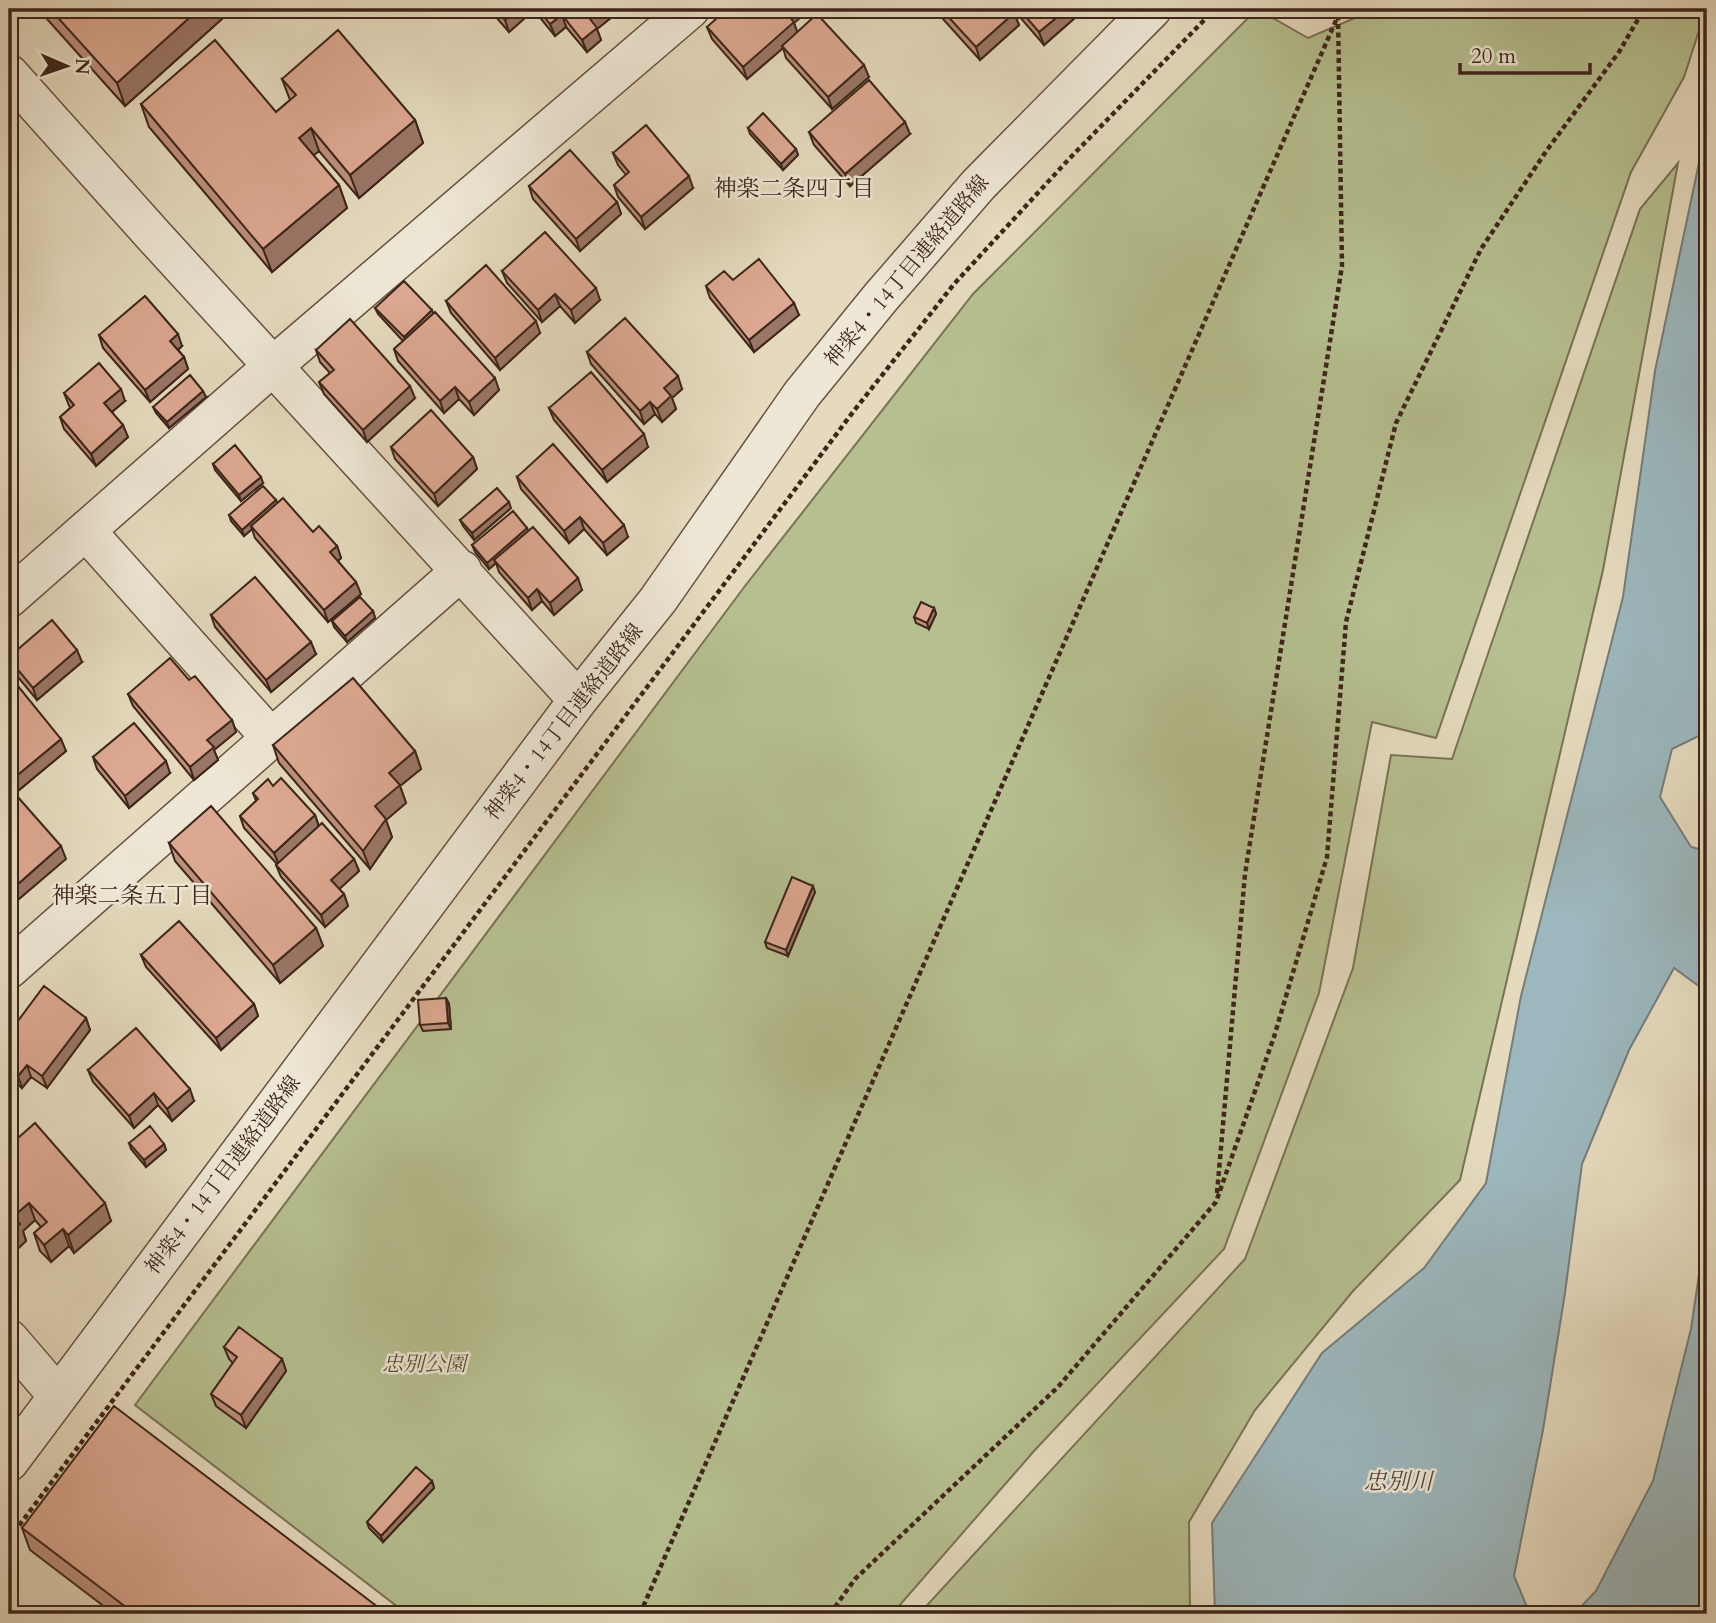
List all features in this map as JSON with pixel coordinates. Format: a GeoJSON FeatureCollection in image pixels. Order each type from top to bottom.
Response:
{"type":"FeatureCollection","features":[{"type":"Feature","properties":{"kind":"street","name":"神楽4・14丁目連絡道路線"},"geometry":{"type":"LineString","coordinates":[[9,1462],[578,700],[658,600],[802,394],[881,297],[979,184],[1152,9]]}},
{"type":"Feature","properties":{"kind":"street"},"geometry":{"type":"LineString","coordinates":[[9,598],[682,11]]}},
{"type":"Feature","properties":{"kind":"street"},"geometry":{"type":"LineString","coordinates":[[9,74],[578,700]]}},
{"type":"Feature","properties":{"kind":"street"},"geometry":{"type":"LineString","coordinates":[[86,531],[271,738]]}},
{"type":"Feature","properties":{"kind":"street"},"geometry":{"type":"LineString","coordinates":[[9,969],[462,570]]}},
{"type":"Feature","properties":{"kind":"street"},"geometry":{"type":"LineString","coordinates":[[9,1339],[58,1396]]}},
{"type":"Feature","properties":{"kind":"path"},"geometry":{"type":"LineString","coordinates":[[9,1539],[853,412],[954,284],[1069,159],[1215,9]]}},
{"type":"Feature","properties":{"kind":"path"},"geometry":{"type":"LineString","coordinates":[[1328,9],[1340,12]]}},
{"type":"Feature","properties":{"kind":"path"},"geometry":{"type":"LineString","coordinates":[[830,1614],[855,1578],[1058,1387],[1216,1202],[1274,1037],[1327,857],[1346,622],[1396,423],[1481,249],[1547,150],[1619,52],[1644,9]]}},
{"type":"Feature","properties":{"kind":"path"},"geometry":{"type":"LineString","coordinates":[[1216,1202],[1245,874],[1342,266],[1340,12]]}},
{"type":"Feature","properties":{"kind":"path"},"geometry":{"type":"LineString","coordinates":[[640,1614],[1340,12]]}},
{"type":"Feature","properties":{"kind":"green space","name":"忠別公園"},"geometry":{"type":"Polygon","coordinates":[[[1257,9],[1308,38],[1376,9],[1706,9],[1684,77],[1631,172],[1436,738],[1372,722],[1319,993],[1224,1249],[1034,1451],[892,1614],[407,1614],[135,1405],[745,586],[973,294],[1257,9]]]}},
{"type":"Feature","properties":{"kind":"green space"},"geometry":{"type":"Polygon","coordinates":[[[1678,163],[1603,570],[1460,1180],[1353,1291],[1255,1410],[1189,1522],[1190,1614],[919,1614],[1245,1259],[1353,968],[1391,755],[1452,759],[1640,209],[1678,163]]]}},
{"type":"Feature","properties":{"kind":"water","name":"忠別川"},"geometry":{"type":"Polygon","coordinates":[[[1707,125],[1707,732],[1672,749],[1660,797],[1691,847],[1707,851],[1707,992],[1674,968],[1629,1050],[1582,1164],[1543,1430],[1514,1576],[1530,1614],[1215,1614],[1212,1523],[1322,1353],[1424,1268],[1486,1183],[1521,996],[1623,597],[1655,371],[1707,125]]]}},
{"type":"Feature","properties":{"kind":"water"},"geometry":{"type":"Polygon","coordinates":[[[1707,1220],[1707,1614],[1574,1614],[1596,1591],[1653,1481],[1691,1329],[1707,1220]]]}},
{"type":"Feature","properties":{"kind":"building"},"geometry":{"type":"Polygon","coordinates":[[[50,9],[199,9],[117,83],[50,9]]]}},
{"type":"Feature","properties":{"kind":"building"},"geometry":{"type":"Polygon","coordinates":[[[495,9],[518,9],[505,20],[495,9]]]}},
{"type":"Feature","properties":{"kind":"building"},"geometry":{"type":"Polygon","coordinates":[[[538,9],[603,9],[590,19],[597,28],[582,40],[562,15],[550,24],[538,9]]]}},
{"type":"Feature","properties":{"kind":"building"},"geometry":{"type":"Polygon","coordinates":[[[727,9],[793,9],[787,14],[794,22],[743,67],[707,27],[727,9]]]}},
{"type":"Feature","properties":{"kind":"building"},"geometry":{"type":"Polygon","coordinates":[[[941,9],[1011,9],[1014,13],[976,47],[941,9]]]}},
{"type":"Feature","properties":{"kind":"building"},"geometry":{"type":"Polygon","coordinates":[[[1019,9],[1067,9],[1039,32],[1019,9]]]}},
{"type":"Feature","properties":{"kind":"building"},"geometry":{"type":"Polygon","coordinates":[[[817,14],[864,65],[828,97],[782,46],[817,14]]]}},
{"type":"Feature","properties":{"kind":"building"},"geometry":{"type":"Polygon","coordinates":[[[338,30],[415,120],[350,175],[311,128],[299,138],[339,185],[263,249],[141,104],[215,40],[276,112],[296,95],[282,79],[338,30]]]}},
{"type":"Feature","properties":{"kind":"building"},"geometry":{"type":"Polygon","coordinates":[[[869,80],[905,122],[845,174],[809,132],[869,80]]]}},
{"type":"Feature","properties":{"kind":"building"},"geometry":{"type":"Polygon","coordinates":[[[763,113],[796,149],[781,164],[748,128],[763,113]]]}},
{"type":"Feature","properties":{"kind":"building"},"geometry":{"type":"Polygon","coordinates":[[[646,125],[689,176],[641,217],[614,185],[629,172],[613,153],[646,125]]]}},
{"type":"Feature","properties":{"kind":"building"},"geometry":{"type":"Polygon","coordinates":[[[570,150],[617,202],[576,239],[529,186],[570,150]]]}},
{"type":"Feature","properties":{"kind":"building"},"geometry":{"type":"Polygon","coordinates":[[[545,232],[596,288],[571,310],[555,294],[538,310],[502,271],[545,232]]]}},
{"type":"Feature","properties":{"kind":"building"},"geometry":{"type":"Polygon","coordinates":[[[759,259],[794,303],[749,340],[706,286],[724,271],[733,280],[759,259]]]}},
{"type":"Feature","properties":{"kind":"building"},"geometry":{"type":"Polygon","coordinates":[[[486,265],[536,321],[495,358],[446,301],[486,265]]]}},
{"type":"Feature","properties":{"kind":"building"},"geometry":{"type":"Polygon","coordinates":[[[404,281],[432,310],[404,337],[375,308],[404,281]]]}},
{"type":"Feature","properties":{"kind":"building"},"geometry":{"type":"Polygon","coordinates":[[[145,296],[178,334],[170,341],[184,357],[145,390],[99,335],[145,296]]]}},
{"type":"Feature","properties":{"kind":"building"},"geometry":{"type":"Polygon","coordinates":[[[435,312],[495,378],[469,402],[455,387],[440,401],[394,349],[435,312]]]}},
{"type":"Feature","properties":{"kind":"building"},"geometry":{"type":"Polygon","coordinates":[[[625,318],[678,376],[664,388],[671,396],[657,409],[650,402],[640,411],[587,352],[625,318]]]}},
{"type":"Feature","properties":{"kind":"building"},"geometry":{"type":"Polygon","coordinates":[[[350,319],[410,386],[363,430],[319,382],[334,370],[316,350],[350,319]]]}},
{"type":"Feature","properties":{"kind":"building"},"geometry":{"type":"Polygon","coordinates":[[[99,363],[121,389],[104,403],[123,425],[91,454],[60,417],[74,405],[64,393],[99,363]]]}},
{"type":"Feature","properties":{"kind":"building"},"geometry":{"type":"Polygon","coordinates":[[[591,372],[644,434],[602,470],[549,408],[591,372]]]}},
{"type":"Feature","properties":{"kind":"building"},"geometry":{"type":"Polygon","coordinates":[[[190,375],[203,391],[167,422],[153,407],[190,375]]]}},
{"type":"Feature","properties":{"kind":"building"},"geometry":{"type":"Polygon","coordinates":[[[431,410],[473,457],[434,494],[391,447],[431,410]]]}},
{"type":"Feature","properties":{"kind":"building"},"geometry":{"type":"Polygon","coordinates":[[[553,444],[624,525],[603,543],[580,517],[564,531],[517,477],[553,444]]]}},
{"type":"Feature","properties":{"kind":"building"},"geometry":{"type":"Polygon","coordinates":[[[235,445],[261,477],[239,495],[213,464],[235,445]]]}},
{"type":"Feature","properties":{"kind":"building"},"geometry":{"type":"Polygon","coordinates":[[[263,486],[276,500],[242,530],[229,515],[263,486]]]}},
{"type":"Feature","properties":{"kind":"building"},"geometry":{"type":"Polygon","coordinates":[[[497,488],[509,502],[472,533],[460,520],[497,488]]]}},
{"type":"Feature","properties":{"kind":"building"},"geometry":{"type":"Polygon","coordinates":[[[283,498],[313,532],[319,526],[337,546],[330,552],[356,582],[324,610],[251,526],[283,498]]]}},
{"type":"Feature","properties":{"kind":"building"},"geometry":{"type":"Polygon","coordinates":[[[513,511],[527,528],[487,563],[472,545],[513,511]]]}},
{"type":"Feature","properties":{"kind":"building"},"geometry":{"type":"Polygon","coordinates":[[[533,527],[578,578],[550,603],[537,589],[528,598],[494,560],[533,527]]]}},
{"type":"Feature","properties":{"kind":"building"},"geometry":{"type":"Polygon","coordinates":[[[255,577],[311,642],[266,680],[211,615],[255,577]]]}},
{"type":"Feature","properties":{"kind":"building"},"geometry":{"type":"Polygon","coordinates":[[[360,597],[373,611],[345,636],[332,621],[360,597]]]}},
{"type":"Feature","properties":{"kind":"building"},"geometry":{"type":"Polygon","coordinates":[[[921,602],[934,608],[927,623],[914,617],[921,602]]]}},
{"type":"Feature","properties":{"kind":"building"},"geometry":{"type":"Polygon","coordinates":[[[52,620],[77,650],[33,688],[9,657],[52,620]]]}},
{"type":"Feature","properties":{"kind":"building"},"geometry":{"type":"Polygon","coordinates":[[[170,658],[189,680],[195,676],[232,720],[207,740],[214,747],[190,767],[128,694],[170,658]]]}},
{"type":"Feature","properties":{"kind":"building"},"geometry":{"type":"Polygon","coordinates":[[[9,675],[61,739],[14,778],[9,771],[9,675]]]}},
{"type":"Feature","properties":{"kind":"building"},"geometry":{"type":"Polygon","coordinates":[[[353,678],[415,751],[389,773],[400,785],[375,806],[386,819],[363,851],[273,745],[353,678]]]}},
{"type":"Feature","properties":{"kind":"building"},"geometry":{"type":"Polygon","coordinates":[[[134,723],[166,761],[125,796],[93,757],[134,723]]]}},
{"type":"Feature","properties":{"kind":"building"},"geometry":{"type":"Polygon","coordinates":[[[281,778],[315,815],[274,853],[240,816],[258,799],[253,793],[268,779],[273,786],[281,778]]]}},
{"type":"Feature","properties":{"kind":"building"},"geometry":{"type":"Polygon","coordinates":[[[9,787],[61,846],[9,892],[9,787]]]}},
{"type":"Feature","properties":{"kind":"building"},"geometry":{"type":"Polygon","coordinates":[[[211,806],[316,928],[273,965],[169,843],[211,806]]]}},
{"type":"Feature","properties":{"kind":"building"},"geometry":{"type":"Polygon","coordinates":[[[322,823],[354,859],[331,880],[344,894],[321,915],[276,865],[322,823]]]}},
{"type":"Feature","properties":{"kind":"building"},"geometry":{"type":"Polygon","coordinates":[[[792,877],[813,886],[786,950],[765,942],[792,877]]]}},
{"type":"Feature","properties":{"kind":"building"},"geometry":{"type":"Polygon","coordinates":[[[179,921],[254,1004],[216,1038],[141,955],[179,921]]]}},
{"type":"Feature","properties":{"kind":"building"},"geometry":{"type":"Polygon","coordinates":[[[44,986],[86,1018],[42,1076],[27,1065],[18,1076],[9,1069],[9,1033],[44,986]]]}},
{"type":"Feature","properties":{"kind":"building"},"geometry":{"type":"Polygon","coordinates":[[[446,998],[448,1023],[420,1025],[418,1000],[446,998]]]}},
{"type":"Feature","properties":{"kind":"building"},"geometry":{"type":"Polygon","coordinates":[[[136,1028],[190,1089],[167,1109],[154,1093],[129,1116],[88,1070],[136,1028]]]}},
{"type":"Feature","properties":{"kind":"building"},"geometry":{"type":"Polygon","coordinates":[[[35,1123],[105,1203],[68,1235],[63,1229],[44,1245],[34,1233],[47,1222],[29,1203],[14,1216],[20,1224],[9,1233],[9,1146],[35,1123]]]}},
{"type":"Feature","properties":{"kind":"building"},"geometry":{"type":"Polygon","coordinates":[[[150,1126],[164,1144],[144,1160],[129,1143],[150,1126]]]}},
{"type":"Feature","properties":{"kind":"building"},"geometry":{"type":"Polygon","coordinates":[[[239,1327],[282,1359],[241,1415],[211,1394],[237,1357],[224,1347],[239,1327]]]}},
{"type":"Feature","properties":{"kind":"building"},"geometry":{"type":"Polygon","coordinates":[[[114,1406],[387,1614],[135,1614],[22,1528],[114,1406]]]}},
{"type":"Feature","properties":{"kind":"building"},"geometry":{"type":"Polygon","coordinates":[[[416,1467],[432,1481],[381,1536],[367,1522],[416,1467]]]}},
{"type":"Feature","properties":{"kind":"district","name":"神楽二条四丁目"},"geometry":{"type":"Point","coordinates":[794,188]}},
{"type":"Feature","properties":{"kind":"district","name":"神楽二条五丁目"},"geometry":{"type":"Point","coordinates":[132,895]}}]}
